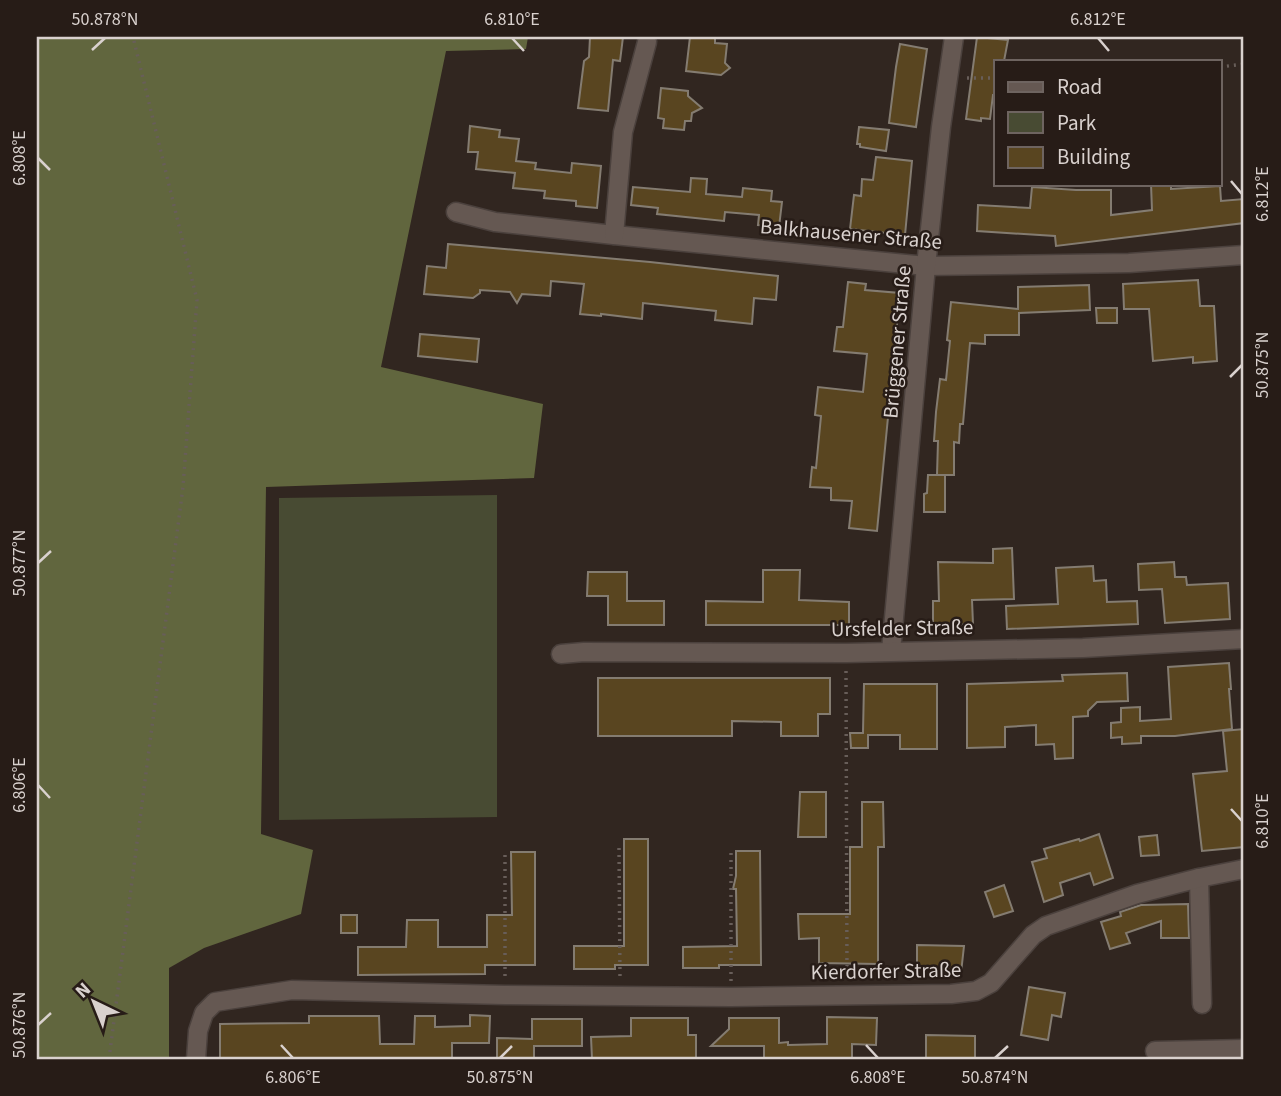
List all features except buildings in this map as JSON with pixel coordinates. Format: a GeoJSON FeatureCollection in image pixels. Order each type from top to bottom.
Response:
{"type":"FeatureCollection","features":[{"type":"Feature","properties":{"kind":"street","name":"Brüggener Straße"},"geometry":{"type":"LineString","coordinates":[[891,651],[926,266],[954,37]]}},
{"type":"Feature","properties":{"kind":"street"},"geometry":{"type":"LineString","coordinates":[[614,236],[623,132],[647,42]]}},
{"type":"Feature","properties":{"kind":"street","name":"Balkhausener Straße"},"geometry":{"type":"LineString","coordinates":[[456,212],[495,222],[614,236],[926,266],[1129,263],[1244,255]]}},
{"type":"Feature","properties":{"kind":"street","name":"Ursfelder Straße"},"geometry":{"type":"LineString","coordinates":[[561,654],[846,653],[1083,648],[1244,639]]}},
{"type":"Feature","properties":{"kind":"street","name":"Kierdorfer Straße"},"geometry":{"type":"LineString","coordinates":[[196,1059],[198,1031],[204,1013],[215,1002],[292,990],[731,997],[951,994],[976,991],[991,983],[1033,935],[1046,926],[1137,894],[1244,869]]}},
{"type":"Feature","properties":{"kind":"street"},"geometry":{"type":"LineString","coordinates":[[1199,878],[1202,1004]]}},
{"type":"Feature","properties":{"kind":"street"},"geometry":{"type":"LineString","coordinates":[[1155,1051],[1244,1049]]}},
{"type":"Feature","properties":{"kind":"path"},"geometry":{"type":"LineString","coordinates":[[109,1059],[183,487],[197,300],[132,37]]}},
{"type":"Feature","properties":{"kind":"path"},"geometry":{"type":"LineString","coordinates":[[1222,68],[1244,64]]}},
{"type":"Feature","properties":{"kind":"path"},"geometry":{"type":"LineString","coordinates":[[947,78],[994,78]]}},
{"type":"Feature","properties":{"kind":"path"},"geometry":{"type":"LineString","coordinates":[[846,653],[847,995]]}},
{"type":"Feature","properties":{"kind":"path"},"geometry":{"type":"LineString","coordinates":[[619,848],[620,996]]}},
{"type":"Feature","properties":{"kind":"path"},"geometry":{"type":"LineString","coordinates":[[731,852],[731,997]]}},
{"type":"Feature","properties":{"kind":"path"},"geometry":{"type":"LineString","coordinates":[[505,855],[505,995]]}},
{"type":"Feature","properties":{"kind":"green space"},"geometry":{"type":"Polygon","coordinates":[[[37,37],[528,37],[526,49],[446,51],[381,367],[543,404],[534,478],[266,487],[261,834],[313,850],[301,914],[204,948],[169,968],[169,1059],[37,1059],[37,37]]]}},
{"type":"Feature","properties":{"kind":"green space"},"geometry":{"type":"Polygon","coordinates":[[[497,495],[497,817],[279,820],[279,498],[497,495]]]}}]}
